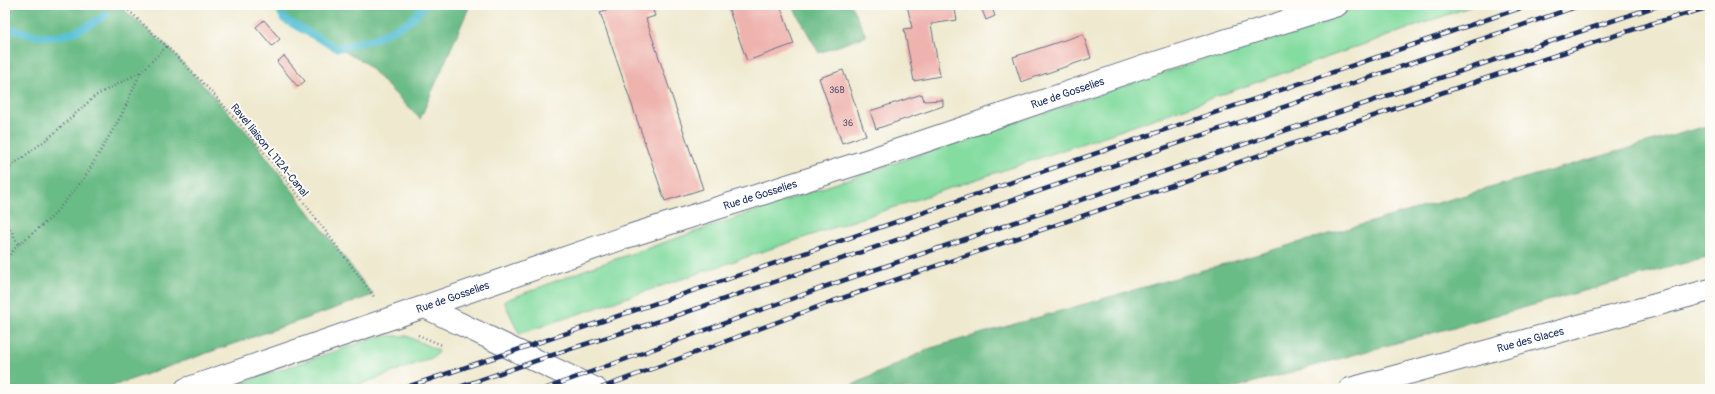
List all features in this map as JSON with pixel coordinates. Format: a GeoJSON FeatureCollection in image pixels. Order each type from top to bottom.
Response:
{"type":"FeatureCollection","features":[{"type":"Feature","properties":{"kind":"street","name":"Rue de Gosselies"},"geometry":{"type":"LineString","coordinates":[[186,389],[626,237],[866,161],[1146,66],[1336,5]]}},
{"type":"Feature","properties":{"kind":"street","name":"Rue des Glaces"},"geometry":{"type":"LineString","coordinates":[[1350,389],[1710,290]]}},
{"type":"Feature","properties":{"kind":"street"},"geometry":{"type":"LineString","coordinates":[[425,306],[596,389]]}},
{"type":"Feature","properties":{"kind":"path","name":"Ravel liaison L112A-Canal"},"geometry":{"type":"LineString","coordinates":[[123,5],[167,46],[225,107],[271,160],[390,318]]}},
{"type":"Feature","properties":{"kind":"path"},"geometry":{"type":"LineString","coordinates":[[5,173],[10,167],[51,136],[96,96],[141,72],[167,46]]}},
{"type":"Feature","properties":{"kind":"path"},"geometry":{"type":"LineString","coordinates":[[5,261],[18,245],[52,217],[85,177],[121,116],[141,72]]}},
{"type":"Feature","properties":{"kind":"path"},"geometry":{"type":"LineString","coordinates":[[5,218],[18,245]]}},
{"type":"Feature","properties":{"kind":"green space"},"geometry":{"type":"Polygon","coordinates":[[[5,5],[118,5],[167,46],[252,138],[373,295],[104,389],[5,389],[5,5]]]}},
{"type":"Feature","properties":{"kind":"green space"},"geometry":{"type":"Polygon","coordinates":[[[278,5],[470,5],[420,119],[364,62],[284,19],[278,5]]]}},
{"type":"Feature","properties":{"kind":"green space"},"geometry":{"type":"Polygon","coordinates":[[[792,5],[851,5],[866,36],[819,53],[792,5]]]}},
{"type":"Feature","properties":{"kind":"green space"},"geometry":{"type":"Polygon","coordinates":[[[1365,5],[1475,5],[1122,130],[519,334],[504,301],[590,268],[921,154],[1365,5]]]}},
{"type":"Feature","properties":{"kind":"green space"},"geometry":{"type":"Polygon","coordinates":[[[1710,125],[1710,256],[1230,389],[844,389],[931,348],[1710,125]]]}},
{"type":"Feature","properties":{"kind":"green space"},"geometry":{"type":"Polygon","coordinates":[[[381,336],[407,336],[439,351],[434,357],[348,389],[222,389],[381,336]]]}},
{"type":"Feature","properties":{"kind":"building"},"geometry":{"type":"Polygon","coordinates":[[[620,5],[651,5],[655,16],[646,19],[703,189],[665,201],[600,12],[620,5]]]}},
{"type":"Feature","properties":{"kind":"building"},"geometry":{"type":"Polygon","coordinates":[[[727,5],[780,5],[794,44],[747,61],[727,5]]]}},
{"type":"Feature","properties":{"kind":"building"},"geometry":{"type":"Polygon","coordinates":[[[907,5],[954,5],[957,20],[931,24],[940,76],[914,81],[904,29],[912,28],[907,5]]]}},
{"type":"Feature","properties":{"kind":"building"},"geometry":{"type":"Polygon","coordinates":[[[980,5],[991,5],[995,16],[986,20],[980,5]]]}},
{"type":"Feature","properties":{"kind":"building"},"geometry":{"type":"Polygon","coordinates":[[[264,20],[280,39],[272,46],[256,27],[264,20]]]}},
{"type":"Feature","properties":{"kind":"building"},"geometry":{"type":"Polygon","coordinates":[[[1083,34],[1091,58],[1021,82],[1013,57],[1083,34]]]}},
{"type":"Feature","properties":{"kind":"building"},"geometry":{"type":"Polygon","coordinates":[[[284,56],[305,81],[298,87],[277,62],[284,56]]]}},
{"type":"Feature","properties":{"kind":"building"},"geometry":{"type":"Polygon","coordinates":[[[843,70],[866,135],[842,143],[819,78],[843,70]]]}},
{"type":"Feature","properties":{"kind":"building"},"geometry":{"type":"Polygon","coordinates":[[[922,94],[924,101],[943,100],[943,106],[876,129],[870,111],[922,94]]]}},
{"type":"Feature","properties":{"kind":"waterway"},"geometry":{"type":"LineString","coordinates":[[278,5],[284,19],[337,48],[374,39],[410,21],[425,5]]}},
{"type":"Feature","properties":{"kind":"waterway"},"geometry":{"type":"LineString","coordinates":[[5,27],[35,35],[47,37],[57,36],[79,30],[106,15]]}},
{"type":"Feature","properties":{"kind":"railway"},"geometry":{"type":"LineString","coordinates":[[401,389],[808,252],[1529,5]]}},
{"type":"Feature","properties":{"kind":"railway"},"geometry":{"type":"LineString","coordinates":[[454,389],[570,349],[675,316],[1581,5]]}},
{"type":"Feature","properties":{"kind":"railway"},"geometry":{"type":"LineString","coordinates":[[544,389],[821,288],[1660,5]]}},
{"type":"Feature","properties":{"kind":"railway"},"geometry":{"type":"LineString","coordinates":[[598,389],[828,303],[1432,96],[1647,25],[1710,7]]}}]}
